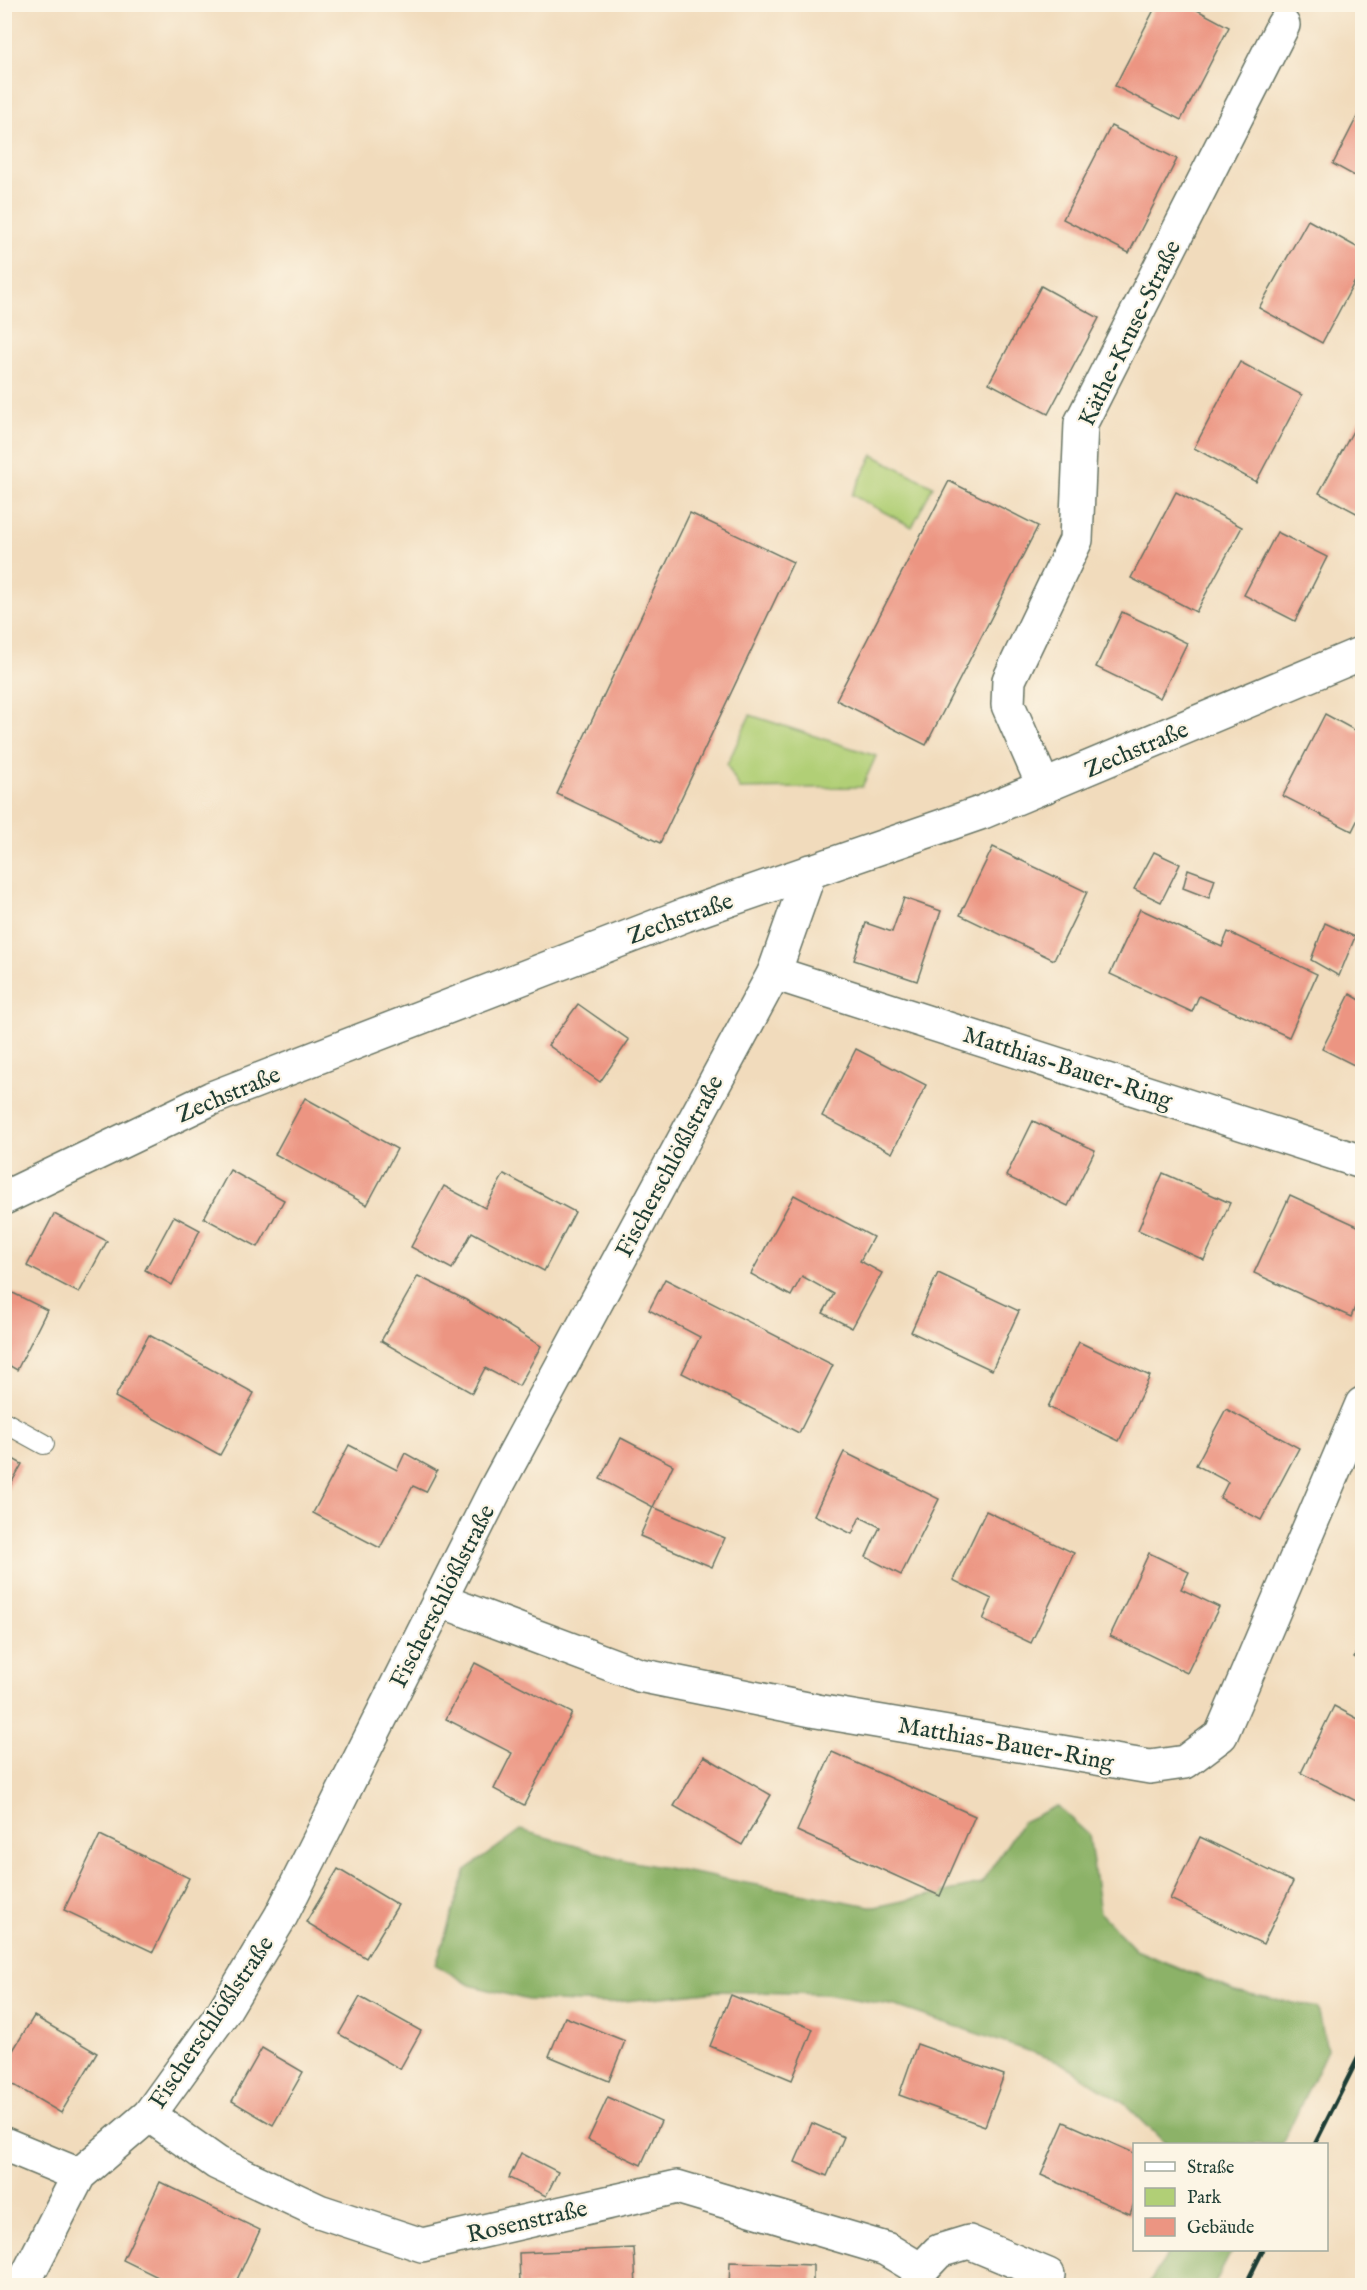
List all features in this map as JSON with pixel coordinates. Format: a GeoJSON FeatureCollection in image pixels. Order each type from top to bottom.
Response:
{"type":"FeatureCollection","features":[{"type":"Feature","properties":{"kind":"street","name":"Käthe-Kruse-Straße"},"geometry":{"type":"LineString","coordinates":[[1044,788],[1008,705],[1009,680],[1076,540],[1080,423],[1283,25]]}},
{"type":"Feature","properties":{"kind":"street","name":"Zechstraße"},"geometry":{"type":"LineString","coordinates":[[4,1198],[212,1098],[685,915],[983,812],[1362,653]]}},
{"type":"Feature","properties":{"kind":"street","name":"Fischerschlößlstraße"},"geometry":{"type":"LineString","coordinates":[[22,2286],[79,2175],[149,2115],[224,2011],[281,1916],[497,1486],[774,973],[810,871]]}},
{"type":"Feature","properties":{"kind":"street","name":"Matthias-Bauer-Ring"},"geometry":{"type":"LineString","coordinates":[[774,973],[1362,1162]]}},
{"type":"Feature","properties":{"kind":"street","name":"Matthias-Bauer-Ring"},"geometry":{"type":"LineString","coordinates":[[439,1600],[639,1675],[817,1711],[1150,1767],[1185,1762],[1221,1735],[1362,1404]]}},
{"type":"Feature","properties":{"kind":"street","name":"Rosenstraße"},"geometry":{"type":"LineString","coordinates":[[149,2115],[217,2163],[319,2211],[422,2246],[677,2187],[886,2249],[919,2278],[939,2251],[969,2242],[1048,2275]]}},
{"type":"Feature","properties":{"kind":"street"},"geometry":{"type":"LineString","coordinates":[[4,2144],[79,2175]]}},
{"type":"Feature","properties":{"kind":"lane"},"geometry":{"type":"LineString","coordinates":[[4,1422],[44,1444]]}},
{"type":"Feature","properties":{"kind":"green space"},"geometry":{"type":"Polygon","coordinates":[[[873,455],[933,486],[912,527],[852,495],[873,455]]]}},
{"type":"Feature","properties":{"kind":"green space"},"geometry":{"type":"Polygon","coordinates":[[[750,715],[876,756],[862,787],[740,789],[727,765],[750,715]]]}},
{"type":"Feature","properties":{"kind":"green space"},"geometry":{"type":"Polygon","coordinates":[[[1057,1806],[1089,1835],[1100,1913],[1136,1950],[1235,1991],[1318,2008],[1327,2050],[1282,2143],[1165,2143],[1125,2104],[1058,2061],[896,2006],[825,1994],[717,1991],[607,2003],[528,2000],[470,1985],[436,1965],[466,1870],[521,1830],[628,1861],[875,1907],[981,1884],[1022,1822],[1057,1806]]]}},
{"type":"Feature","properties":{"kind":"green space"},"geometry":{"type":"Polygon","coordinates":[[[1169,2251],[1231,2251],[1214,2285],[1148,2285],[1169,2251]]]}},
{"type":"Feature","properties":{"kind":"building"},"geometry":{"type":"Polygon","coordinates":[[[1157,4],[1186,4],[1229,27],[1181,120],[1115,86],[1157,4]]]}},
{"type":"Feature","properties":{"kind":"building"},"geometry":{"type":"Polygon","coordinates":[[[1362,107],[1362,180],[1333,164],[1362,107]]]}},
{"type":"Feature","properties":{"kind":"building"},"geometry":{"type":"Polygon","coordinates":[[[1111,126],[1177,159],[1129,253],[1063,219],[1111,126]]]}},
{"type":"Feature","properties":{"kind":"building"},"geometry":{"type":"Polygon","coordinates":[[[1308,220],[1362,250],[1362,268],[1322,343],[1259,308],[1308,220]]]}},
{"type":"Feature","properties":{"kind":"building"},"geometry":{"type":"Polygon","coordinates":[[[1041,286],[1099,318],[1048,414],[989,383],[1041,286]]]}},
{"type":"Feature","properties":{"kind":"building"},"geometry":{"type":"Polygon","coordinates":[[[1240,362],[1302,395],[1256,482],[1194,448],[1240,362]]]}},
{"type":"Feature","properties":{"kind":"building"},"geometry":{"type":"Polygon","coordinates":[[[1359,420],[1362,422],[1362,516],[1319,493],[1359,420]]]}},
{"type":"Feature","properties":{"kind":"building"},"geometry":{"type":"Polygon","coordinates":[[[949,481],[1038,526],[926,745],[836,700],[949,481]]]}},
{"type":"Feature","properties":{"kind":"building"},"geometry":{"type":"Polygon","coordinates":[[[1176,492],[1242,527],[1196,612],[1131,578],[1176,492]]]}},
{"type":"Feature","properties":{"kind":"building"},"geometry":{"type":"Polygon","coordinates":[[[690,513],[793,562],[660,843],[557,794],[690,513]]]}},
{"type":"Feature","properties":{"kind":"building"},"geometry":{"type":"Polygon","coordinates":[[[1277,532],[1327,557],[1295,621],[1244,595],[1277,532]]]}},
{"type":"Feature","properties":{"kind":"building"},"geometry":{"type":"Polygon","coordinates":[[[1122,612],[1187,643],[1160,698],[1096,667],[1122,612]]]}},
{"type":"Feature","properties":{"kind":"building"},"geometry":{"type":"Polygon","coordinates":[[[1325,714],[1358,732],[1362,724],[1362,811],[1352,831],[1283,796],[1325,714]]]}},
{"type":"Feature","properties":{"kind":"building"},"geometry":{"type":"Polygon","coordinates":[[[993,847],[1087,892],[1054,960],[960,915],[993,847]]]}},
{"type":"Feature","properties":{"kind":"building"},"geometry":{"type":"Polygon","coordinates":[[[1154,852],[1180,864],[1161,902],[1134,889],[1154,852]]]}},
{"type":"Feature","properties":{"kind":"building"},"geometry":{"type":"Polygon","coordinates":[[[1188,869],[1215,879],[1209,898],[1183,888],[1188,869]]]}},
{"type":"Feature","properties":{"kind":"building"},"geometry":{"type":"Polygon","coordinates":[[[904,898],[941,911],[917,981],[854,960],[866,923],[892,932],[904,898]]]}},
{"type":"Feature","properties":{"kind":"building"},"geometry":{"type":"Polygon","coordinates":[[[1140,909],[1222,947],[1228,932],[1317,974],[1289,1037],[1199,996],[1192,1012],[1110,974],[1140,909]]]}},
{"type":"Feature","properties":{"kind":"building"},"geometry":{"type":"Polygon","coordinates":[[[1325,923],[1355,937],[1339,976],[1311,960],[1325,923]]]}},
{"type":"Feature","properties":{"kind":"building"},"geometry":{"type":"Polygon","coordinates":[[[1362,926],[1362,942],[1355,937],[1362,926]]]}},
{"type":"Feature","properties":{"kind":"building"},"geometry":{"type":"Polygon","coordinates":[[[1350,994],[1362,1001],[1362,1069],[1322,1049],[1350,994]]]}},
{"type":"Feature","properties":{"kind":"building"},"geometry":{"type":"Polygon","coordinates":[[[578,1004],[629,1040],[600,1082],[548,1045],[578,1004]]]}},
{"type":"Feature","properties":{"kind":"building"},"geometry":{"type":"Polygon","coordinates":[[[856,1049],[926,1085],[892,1153],[822,1116],[856,1049]]]}},
{"type":"Feature","properties":{"kind":"building"},"geometry":{"type":"Polygon","coordinates":[[[305,1098],[397,1149],[367,1205],[275,1154],[305,1098]]]}},
{"type":"Feature","properties":{"kind":"building"},"geometry":{"type":"Polygon","coordinates":[[[1033,1121],[1095,1150],[1068,1206],[1006,1176],[1033,1121]]]}},
{"type":"Feature","properties":{"kind":"building"},"geometry":{"type":"Polygon","coordinates":[[[230,1170],[284,1200],[258,1247],[204,1218],[230,1170]]]}},
{"type":"Feature","properties":{"kind":"building"},"geometry":{"type":"Polygon","coordinates":[[[1163,1173],[1230,1203],[1204,1260],[1138,1230],[1163,1173]]]}},
{"type":"Feature","properties":{"kind":"building"},"geometry":{"type":"Polygon","coordinates":[[[504,1174],[575,1212],[544,1271],[472,1232],[452,1269],[411,1247],[444,1186],[485,1208],[504,1174]]]}},
{"type":"Feature","properties":{"kind":"building"},"geometry":{"type":"Polygon","coordinates":[[[794,1195],[873,1237],[860,1261],[882,1273],[852,1328],[823,1313],[834,1294],[802,1276],[791,1296],[751,1274],[794,1195]]]}},
{"type":"Feature","properties":{"kind":"building"},"geometry":{"type":"Polygon","coordinates":[[[1290,1195],[1362,1228],[1362,1290],[1351,1317],[1254,1273],[1290,1195]]]}},
{"type":"Feature","properties":{"kind":"building"},"geometry":{"type":"Polygon","coordinates":[[[54,1214],[107,1241],[79,1293],[27,1266],[54,1214]]]}},
{"type":"Feature","properties":{"kind":"building"},"geometry":{"type":"Polygon","coordinates":[[[174,1216],[200,1230],[172,1285],[145,1270],[174,1216]]]}},
{"type":"Feature","properties":{"kind":"building"},"geometry":{"type":"Polygon","coordinates":[[[938,1273],[1019,1311],[992,1370],[911,1332],[938,1273]]]}},
{"type":"Feature","properties":{"kind":"building"},"geometry":{"type":"Polygon","coordinates":[[[418,1276],[466,1300],[541,1346],[519,1386],[485,1368],[472,1393],[381,1341],[418,1276]]]}},
{"type":"Feature","properties":{"kind":"building"},"geometry":{"type":"Polygon","coordinates":[[[665,1279],[833,1365],[799,1433],[682,1373],[700,1337],[649,1310],[665,1279]]]}},
{"type":"Feature","properties":{"kind":"building"},"geometry":{"type":"Polygon","coordinates":[[[5,1289],[47,1310],[17,1370],[5,1363],[5,1289]]]}},
{"type":"Feature","properties":{"kind":"building"},"geometry":{"type":"Polygon","coordinates":[[[149,1335],[254,1393],[220,1455],[115,1397],[149,1335]]]}},
{"type":"Feature","properties":{"kind":"building"},"geometry":{"type":"Polygon","coordinates":[[[1079,1342],[1150,1376],[1119,1441],[1048,1407],[1079,1342]]]}},
{"type":"Feature","properties":{"kind":"building"},"geometry":{"type":"Polygon","coordinates":[[[1226,1409],[1299,1448],[1261,1520],[1220,1498],[1228,1482],[1196,1465],[1226,1409]]]}},
{"type":"Feature","properties":{"kind":"building"},"geometry":{"type":"Polygon","coordinates":[[[621,1438],[673,1465],[653,1507],[600,1479],[621,1438]]]}},
{"type":"Feature","properties":{"kind":"building"},"geometry":{"type":"Polygon","coordinates":[[[349,1445],[397,1470],[405,1453],[437,1471],[426,1492],[413,1486],[380,1548],[313,1513],[349,1445]]]}},
{"type":"Feature","properties":{"kind":"building"},"geometry":{"type":"Polygon","coordinates":[[[844,1452],[939,1499],[901,1575],[866,1557],[880,1527],[860,1517],[852,1534],[814,1515],[844,1452]]]}},
{"type":"Feature","properties":{"kind":"building"},"geometry":{"type":"Polygon","coordinates":[[[4,1454],[22,1464],[4,1496],[4,1454]]]}},
{"type":"Feature","properties":{"kind":"building"},"geometry":{"type":"Polygon","coordinates":[[[653,1507],[725,1538],[712,1567],[640,1536],[653,1507]]]}},
{"type":"Feature","properties":{"kind":"building"},"geometry":{"type":"Polygon","coordinates":[[[986,1511],[1074,1553],[1031,1643],[983,1620],[992,1599],[953,1580],[986,1511]]]}},
{"type":"Feature","properties":{"kind":"building"},"geometry":{"type":"Polygon","coordinates":[[[1149,1553],[1189,1572],[1181,1589],[1219,1607],[1187,1673],[1110,1636],[1149,1553]]]}},
{"type":"Feature","properties":{"kind":"building"},"geometry":{"type":"Polygon","coordinates":[[[1362,1639],[1362,1662],[1354,1657],[1362,1639]]]}},
{"type":"Feature","properties":{"kind":"building"},"geometry":{"type":"Polygon","coordinates":[[[475,1663],[572,1713],[524,1805],[494,1789],[512,1753],[446,1719],[475,1663]]]}},
{"type":"Feature","properties":{"kind":"building"},"geometry":{"type":"Polygon","coordinates":[[[1334,1706],[1362,1721],[1362,1804],[1301,1773],[1334,1706]]]}},
{"type":"Feature","properties":{"kind":"building"},"geometry":{"type":"Polygon","coordinates":[[[832,1752],[975,1816],[940,1896],[797,1831],[832,1752]]]}},
{"type":"Feature","properties":{"kind":"building"},"geometry":{"type":"Polygon","coordinates":[[[704,1756],[771,1795],[742,1845],[674,1806],[704,1756]]]}},
{"type":"Feature","properties":{"kind":"building"},"geometry":{"type":"Polygon","coordinates":[[[100,1835],[189,1878],[153,1952],[64,1910],[100,1835]]]}},
{"type":"Feature","properties":{"kind":"building"},"geometry":{"type":"Polygon","coordinates":[[[1200,1837],[1293,1882],[1263,1944],[1170,1899],[1200,1837]]]}},
{"type":"Feature","properties":{"kind":"building"},"geometry":{"type":"Polygon","coordinates":[[[338,1869],[398,1905],[366,1958],[306,1922],[338,1869]]]}},
{"type":"Feature","properties":{"kind":"building"},"geometry":{"type":"Polygon","coordinates":[[[731,1995],[813,2029],[792,2080],[710,2046],[731,1995]]]}},
{"type":"Feature","properties":{"kind":"building"},"geometry":{"type":"Polygon","coordinates":[[[360,1997],[421,2031],[400,2069],[339,2034],[360,1997]]]}},
{"type":"Feature","properties":{"kind":"building"},"geometry":{"type":"Polygon","coordinates":[[[34,2016],[97,2053],[61,2113],[4,2079],[4,2065],[34,2016]]]}},
{"type":"Feature","properties":{"kind":"building"},"geometry":{"type":"Polygon","coordinates":[[[565,2017],[625,2041],[609,2081],[549,2056],[565,2017]]]}},
{"type":"Feature","properties":{"kind":"building"},"geometry":{"type":"Polygon","coordinates":[[[917,2044],[1004,2075],[985,2126],[899,2095],[917,2044]]]}},
{"type":"Feature","properties":{"kind":"building"},"geometry":{"type":"Polygon","coordinates":[[[262,2048],[303,2072],[273,2125],[232,2101],[262,2048]]]}},
{"type":"Feature","properties":{"kind":"building"},"geometry":{"type":"Polygon","coordinates":[[[608,2097],[661,2121],[641,2165],[588,2140],[608,2097]]]}},
{"type":"Feature","properties":{"kind":"building"},"geometry":{"type":"Polygon","coordinates":[[[1064,2122],[1133,2153],[1133,2206],[1130,2214],[1041,2175],[1064,2122]]]}},
{"type":"Feature","properties":{"kind":"building"},"geometry":{"type":"Polygon","coordinates":[[[812,2123],[844,2137],[827,2176],[795,2162],[812,2123]]]}},
{"type":"Feature","properties":{"kind":"building"},"geometry":{"type":"Polygon","coordinates":[[[521,2153],[558,2172],[546,2196],[509,2178],[521,2153]]]}},
{"type":"Feature","properties":{"kind":"building"},"geometry":{"type":"Polygon","coordinates":[[[160,2182],[260,2230],[234,2286],[176,2286],[123,2260],[160,2182]]]}},
{"type":"Feature","properties":{"kind":"building"},"geometry":{"type":"Polygon","coordinates":[[[634,2248],[636,2286],[520,2286],[519,2253],[634,2248]]]}},
{"type":"Feature","properties":{"kind":"building"},"geometry":{"type":"Polygon","coordinates":[[[730,2262],[813,2265],[813,2286],[729,2286],[730,2262]]]}},
{"type":"Feature","properties":{"kind":"railway"},"geometry":{"type":"LineString","coordinates":[[1316,2143],[1362,2050]]}},
{"type":"Feature","properties":{"kind":"railway"},"geometry":{"type":"LineString","coordinates":[[1245,2286],[1262,2251]]}}]}
